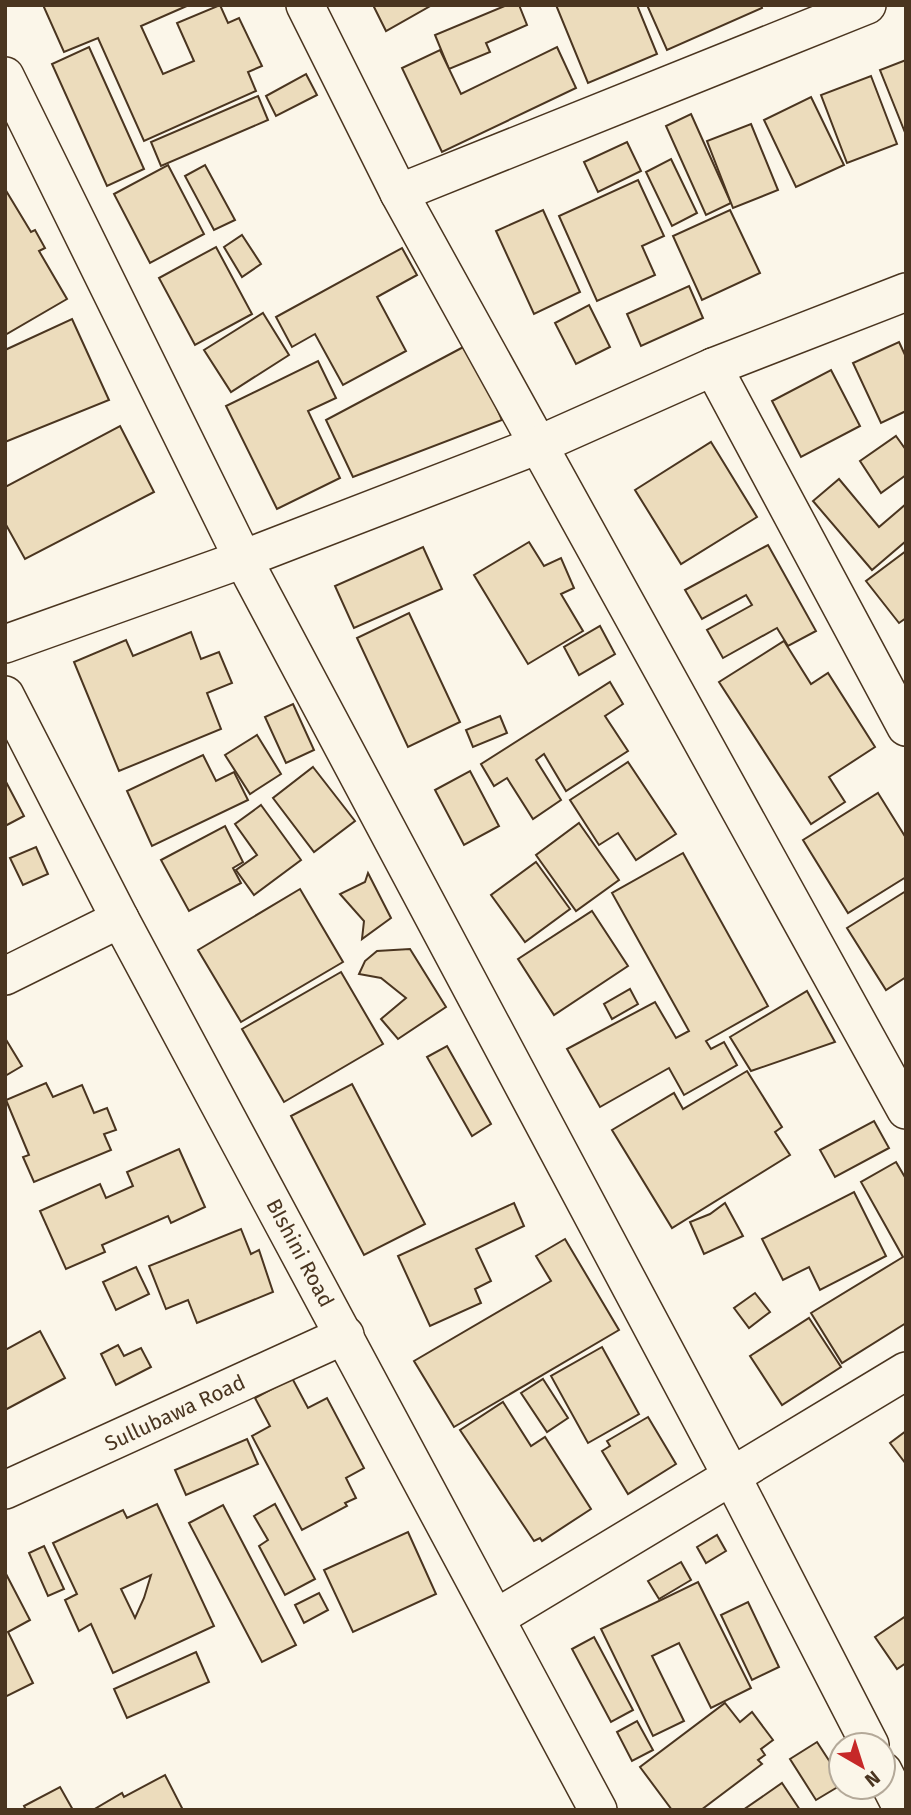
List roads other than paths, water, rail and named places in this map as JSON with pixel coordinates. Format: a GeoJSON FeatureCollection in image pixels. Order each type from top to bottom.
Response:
{"type":"FeatureCollection","features":[{"type":"Feature","properties":{"kind":"street"},"geometry":{"type":"LineString","coordinates":[[305,5],[399,193],[906,1110]]}},
{"type":"Feature","properties":{"kind":"street"},"geometry":{"type":"LineString","coordinates":[[399,193],[867,5]]}},
{"type":"Feature","properties":{"kind":"street"},"geometry":{"type":"LineString","coordinates":[[5,76],[243,559],[731,1475],[863,1731]]}},
{"type":"Feature","properties":{"kind":"street"},"geometry":{"type":"LineString","coordinates":[[5,644],[243,559],[538,445],[713,367],[906,292]]}},
{"type":"Feature","properties":{"kind":"street"},"geometry":{"type":"LineString","coordinates":[[713,367],[906,727]]}},
{"type":"Feature","properties":{"kind":"street","name":"BIshini Road"},"geometry":{"type":"LineString","coordinates":[[5,695],[120,919],[598,1810]]}},
{"type":"Feature","properties":{"kind":"street"},"geometry":{"type":"LineString","coordinates":[[5,976],[120,919]]}},
{"type":"Feature","properties":{"kind":"street","name":"Sullubawa Road"},"geometry":{"type":"LineString","coordinates":[[5,1490],[345,1335]]}},
{"type":"Feature","properties":{"kind":"street"},"geometry":{"type":"LineString","coordinates":[[496,1618],[906,1371]]}}]}
